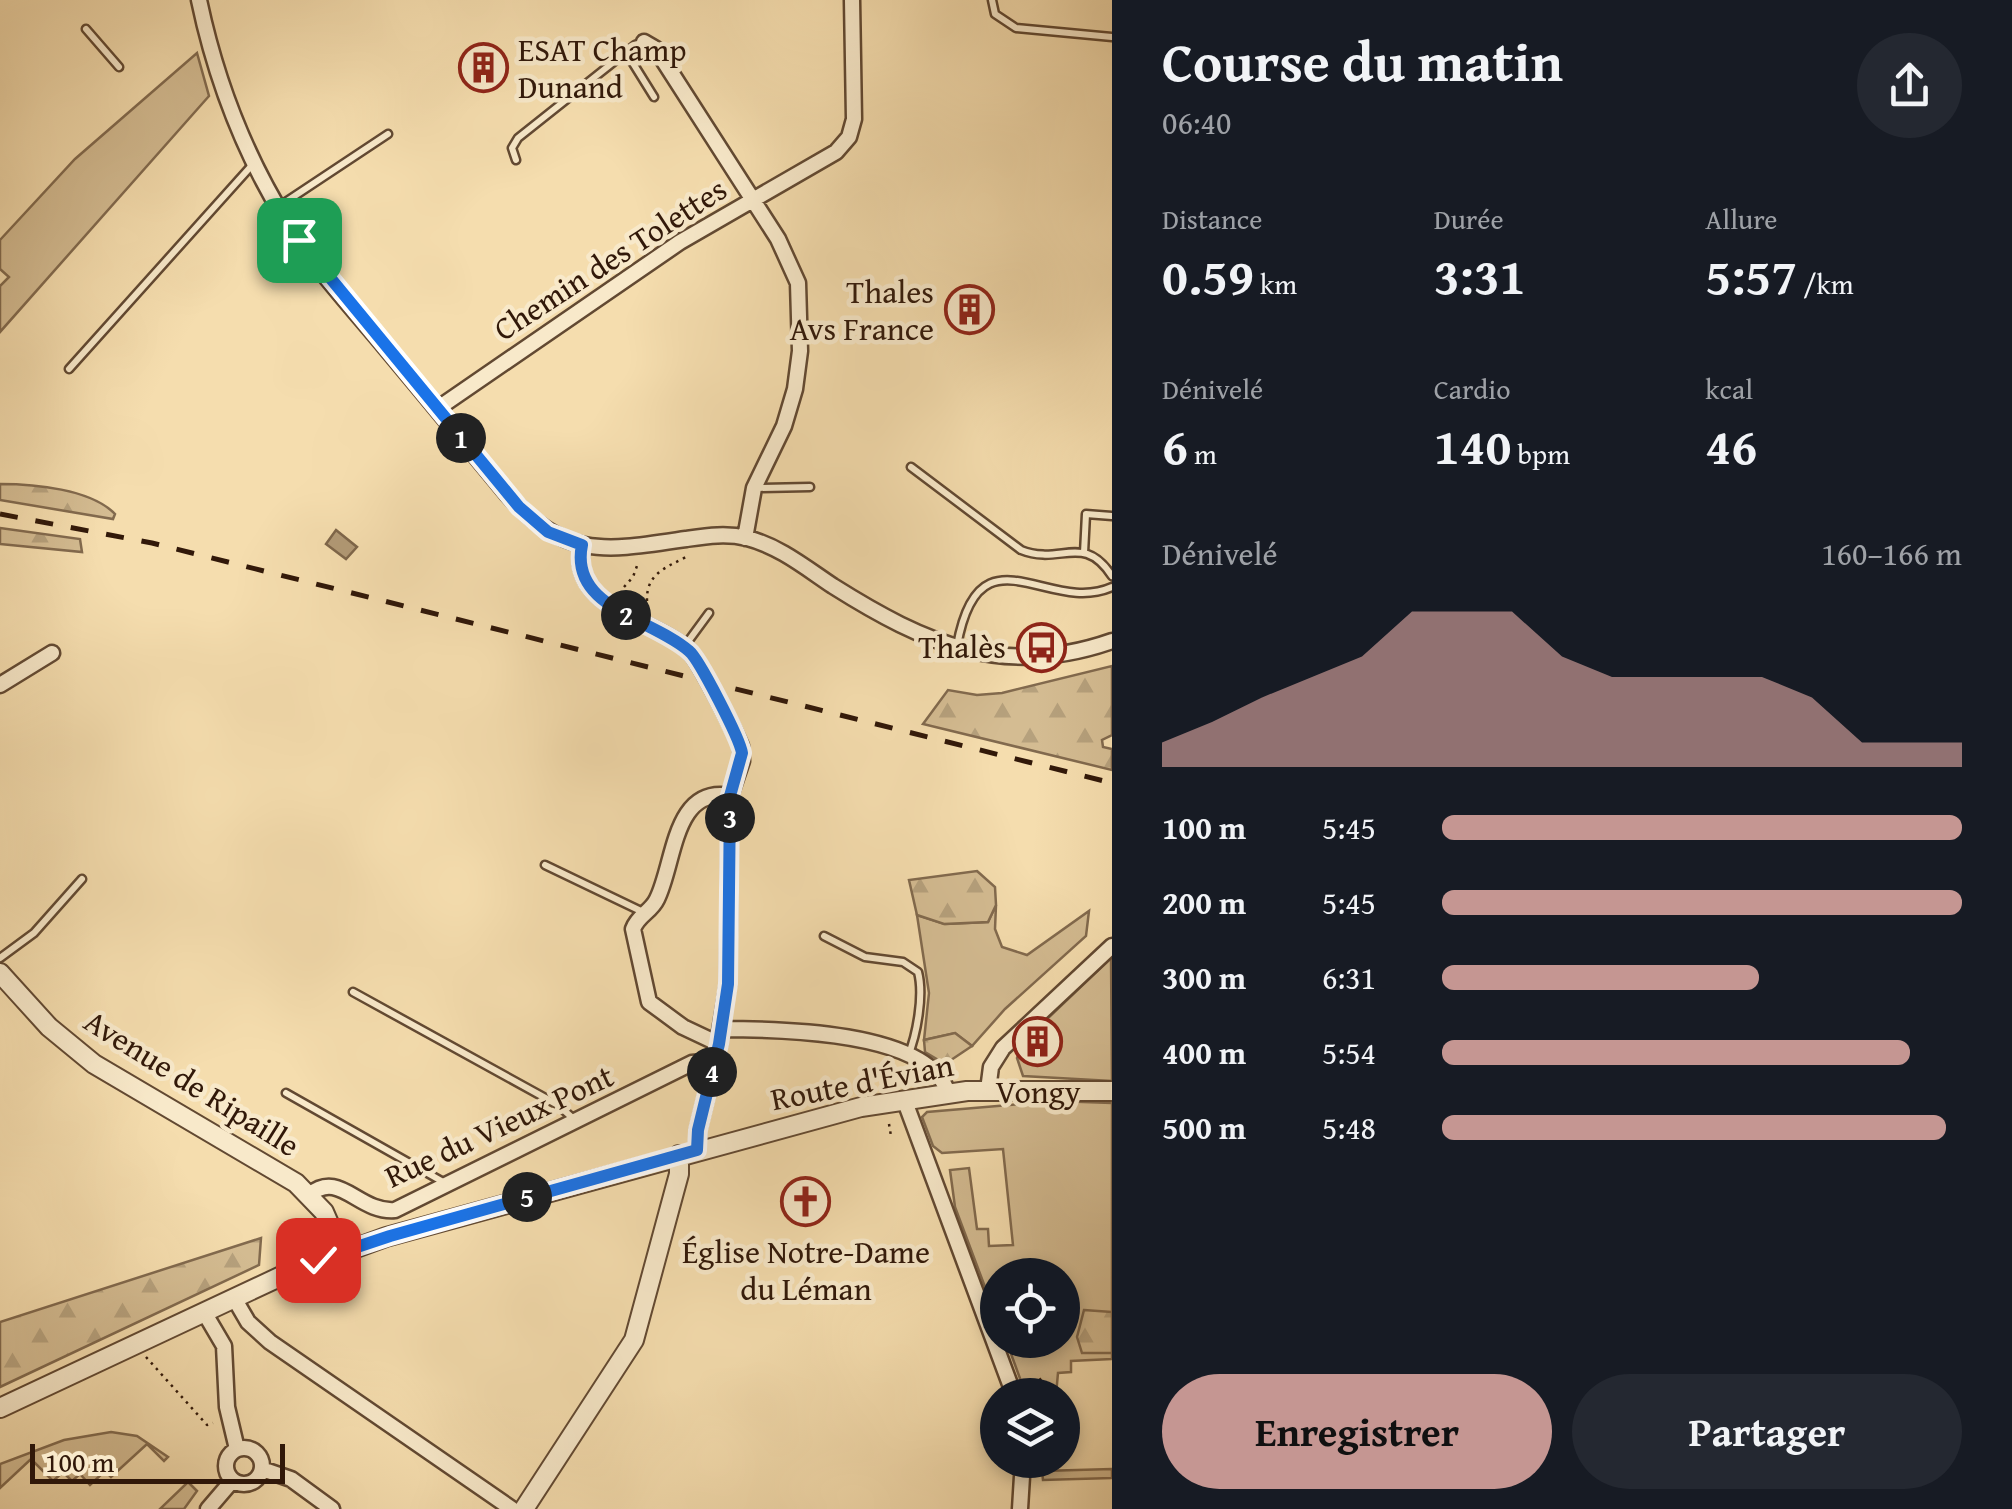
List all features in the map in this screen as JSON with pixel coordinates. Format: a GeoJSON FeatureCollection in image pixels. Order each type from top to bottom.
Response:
{"type":"FeatureCollection","features":[{"type":"Feature","properties":{"kind":"street"},"geometry":{"type":"LineString","coordinates":[[199,0],[218,75],[254,162],[278,207],[329,280],[528,517],[548,532],[582,545],[615,548],[717,535],[745,538],[782,552],[896,624],[956,648],[1000,657],[1044,658],[1112,642]]}},
{"type":"Feature","properties":{"kind":"street"},"geometry":{"type":"LineString","coordinates":[[745,538],[754,488],[790,408],[799,370],[795,273],[754,200],[826,159],[849,137],[855,108],[852,0]]}},
{"type":"Feature","properties":{"kind":"street","name":"Chemin des Tolettes"},"geometry":{"type":"LineString","coordinates":[[436,408],[670,248],[754,200],[656,49],[644,42]]}},
{"type":"Feature","properties":{"kind":"street"},"geometry":{"type":"LineString","coordinates":[[524,1509],[637,1335],[720,1036],[729,969],[730,796],[742,761],[741,746],[693,656],[598,595],[581,574],[582,545]]}},
{"type":"Feature","properties":{"kind":"street"},"geometry":{"type":"LineString","coordinates":[[0,685],[52,653]]}},
{"type":"Feature","properties":{"kind":"street"},"geometry":{"type":"LineString","coordinates":[[730,796],[712,794],[696,804],[677,833],[655,904],[635,923],[646,997],[684,1027],[720,1036],[794,1030],[872,1042],[936,1072],[948,1093]]}},
{"type":"Feature","properties":{"kind":"street"},"geometry":{"type":"LineString","coordinates":[[988,1090],[991,1066],[1003,1048],[1112,946]]}},
{"type":"Feature","properties":{"kind":"street","name":"Avenue de Ripaille"},"geometry":{"type":"LineString","coordinates":[[0,973],[49,1028],[94,1064],[272,1166],[309,1195],[329,1221],[340,1252]]}},
{"type":"Feature","properties":{"kind":"street","name":"Rue du Vieux Pont"},"geometry":{"type":"LineString","coordinates":[[309,1195],[320,1186],[334,1186],[368,1206],[386,1210],[404,1207],[692,1064],[715,1061]]}},
{"type":"Feature","properties":{"kind":"street","name":"Route d'Évian"},"geometry":{"type":"LineString","coordinates":[[0,1408],[340,1252],[688,1152],[838,1112],[904,1099],[988,1090],[1112,1090]]}},
{"type":"Feature","properties":{"kind":"street"},"geometry":{"type":"LineString","coordinates":[[904,1099],[1013,1378]]}},
{"type":"Feature","properties":{"kind":"street"},"geometry":{"type":"LineString","coordinates":[[234,1298],[248,1322],[270,1342],[512,1509]]}},
{"type":"Feature","properties":{"kind":"street"},"geometry":{"type":"LineString","coordinates":[[204,1312],[224,1346],[227,1408],[237,1449]]}},
{"type":"Feature","properties":{"kind":"street"},"geometry":{"type":"LineString","coordinates":[[237,1449],[255,1451],[262,1468],[291,1479],[332,1509]]}},
{"type":"Feature","properties":{"kind":"street"},"geometry":{"type":"LineString","coordinates":[[232,1480],[226,1463],[237,1449]]}},
{"type":"Feature","properties":{"kind":"street"},"geometry":{"type":"LineString","coordinates":[[232,1480],[250,1483],[262,1468]]}},
{"type":"Feature","properties":{"kind":"street"},"geometry":{"type":"LineString","coordinates":[[1020,1509],[1022,1478]]}},
{"type":"Feature","properties":{"kind":"street"},"geometry":{"type":"LineString","coordinates":[[208,1509],[232,1480]]}},
{"type":"Feature","properties":{"kind":"lane"},"geometry":{"type":"LineString","coordinates":[[992,0],[1000,21],[1016,28],[1112,36]]}},
{"type":"Feature","properties":{"kind":"lane"},"geometry":{"type":"LineString","coordinates":[[86,29],[119,67]]}},
{"type":"Feature","properties":{"kind":"lane"},"geometry":{"type":"LineString","coordinates":[[516,160],[512,148],[518,138],[644,42]]}},
{"type":"Feature","properties":{"kind":"lane"},"geometry":{"type":"LineString","coordinates":[[626,52],[654,97]]}},
{"type":"Feature","properties":{"kind":"lane"},"geometry":{"type":"LineString","coordinates":[[278,207],[388,134]]}},
{"type":"Feature","properties":{"kind":"lane"},"geometry":{"type":"LineString","coordinates":[[69,369],[254,162]]}},
{"type":"Feature","properties":{"kind":"lane"},"geometry":{"type":"LineString","coordinates":[[911,467],[1020,550],[1040,556],[1084,553],[1099,558],[1112,576]]}},
{"type":"Feature","properties":{"kind":"lane"},"geometry":{"type":"LineString","coordinates":[[754,488],[810,487]]}},
{"type":"Feature","properties":{"kind":"lane"},"geometry":{"type":"LineString","coordinates":[[1084,553],[1086,514],[1112,516]]}},
{"type":"Feature","properties":{"kind":"lane"},"geometry":{"type":"LineString","coordinates":[[956,648],[970,603],[994,583],[1024,579],[1087,594],[1112,586]]}},
{"type":"Feature","properties":{"kind":"lane"},"geometry":{"type":"LineString","coordinates":[[684,647],[709,614]]}},
{"type":"Feature","properties":{"kind":"lane"},"geometry":{"type":"LineString","coordinates":[[545,865],[644,913]]}},
{"type":"Feature","properties":{"kind":"lane"},"geometry":{"type":"LineString","coordinates":[[0,958],[34,933],[82,879]]}},
{"type":"Feature","properties":{"kind":"lane"},"geometry":{"type":"LineString","coordinates":[[824,936],[865,957],[903,962],[918,972],[916,1019],[908,1057]]}},
{"type":"Feature","properties":{"kind":"lane"},"geometry":{"type":"LineString","coordinates":[[353,992],[558,1105],[576,1121]]}},
{"type":"Feature","properties":{"kind":"lane"},"geometry":{"type":"LineString","coordinates":[[286,1093],[440,1177],[447,1185]]}},
{"type":"Feature","properties":{"kind":"path"},"geometry":{"type":"LineString","coordinates":[[647,601],[647,588],[653,576],[686,558]]}},
{"type":"Feature","properties":{"kind":"path"},"geometry":{"type":"LineString","coordinates":[[624,587],[634,576],[638,563]]}},
{"type":"Feature","properties":{"kind":"path"},"geometry":{"type":"LineString","coordinates":[[148,1358],[206,1424]]}},
{"type":"Feature","properties":{"kind":"green space"},"geometry":{"type":"Polygon","coordinates":[[[197,53],[209,96],[0,332],[0,286],[9,277],[0,269],[0,240],[75,159],[197,53]]]}},
{"type":"Feature","properties":{"kind":"green space"},"geometry":{"type":"Polygon","coordinates":[[[0,484],[77,494],[115,514],[113,519],[0,500],[0,484]]]}},
{"type":"Feature","properties":{"kind":"green space"},"geometry":{"type":"Polygon","coordinates":[[[0,528],[80,539],[82,552],[0,544],[0,528]]]}},
{"type":"Feature","properties":{"kind":"green space"},"geometry":{"type":"Polygon","coordinates":[[[1112,666],[1112,735],[1102,740],[1103,747],[1112,749],[1112,770],[923,724],[948,690],[977,695],[1002,693],[1112,666]]]}},
{"type":"Feature","properties":{"kind":"green space"},"geometry":{"type":"Polygon","coordinates":[[[977,871],[995,887],[996,905],[988,922],[944,924],[917,915],[909,880],[977,871]]]}},
{"type":"Feature","properties":{"kind":"green space"},"geometry":{"type":"Polygon","coordinates":[[[996,905],[995,929],[1002,947],[1027,955],[1089,911],[1086,936],[1005,1009],[972,1046],[955,1033],[924,1040],[929,993],[917,915],[945,924],[988,922],[996,905]]]}},
{"type":"Feature","properties":{"kind":"green space"},"geometry":{"type":"Polygon","coordinates":[[[1111,958],[1112,1081],[1023,1076],[1017,1058],[1023,1042],[1111,958]]]}},
{"type":"Feature","properties":{"kind":"green space"},"geometry":{"type":"Polygon","coordinates":[[[955,1033],[972,1046],[945,1064],[925,1052],[924,1040],[955,1033]]]}},
{"type":"Feature","properties":{"kind":"green space"},"geometry":{"type":"Polygon","coordinates":[[[1055,1101],[1112,1103],[1112,1359],[1071,1361],[1071,1372],[1058,1373],[1058,1378],[1020,1378],[1013,1358],[1080,1358],[1080,1258],[980,1258],[980,1274],[955,1207],[950,1170],[969,1168],[977,1229],[988,1229],[989,1246],[1013,1245],[1003,1149],[942,1153],[933,1146],[922,1117],[927,1112],[1055,1101]]]}},
{"type":"Feature","properties":{"kind":"green space"},"geometry":{"type":"Polygon","coordinates":[[[261,1238],[259,1265],[0,1387],[0,1322],[261,1238]]]}},
{"type":"Feature","properties":{"kind":"green space"},"geometry":{"type":"Polygon","coordinates":[[[1084,1310],[1112,1312],[1112,1353],[1082,1353],[1080,1325],[1084,1310]]]}},
{"type":"Feature","properties":{"kind":"green space"},"geometry":{"type":"Polygon","coordinates":[[[111,1432],[137,1436],[168,1457],[164,1461],[147,1444],[111,1477],[105,1471],[90,1485],[80,1474],[72,1481],[63,1472],[53,1481],[31,1459],[0,1488],[0,1464],[64,1440],[111,1432]]]}},
{"type":"Feature","properties":{"kind":"green space"},"geometry":{"type":"Polygon","coordinates":[[[1112,1469],[1112,1478],[1043,1480],[1080,1478],[1080,1470],[1112,1469]]]}},
{"type":"Feature","properties":{"kind":"green space"},"geometry":{"type":"Polygon","coordinates":[[[188,1482],[197,1491],[184,1509],[160,1509],[188,1482]]]}},
{"type":"Feature","properties":{"kind":"shaded area"},"geometry":{"type":"Polygon","coordinates":[[[336,530],[357,547],[346,559],[326,544],[336,530]]]}},
{"type":"Feature","properties":{"kind":"railway"},"geometry":{"type":"LineString","coordinates":[[0,514],[152,543],[1112,783]]}},
{"type":"Feature","properties":{"kind":"place","name":"ESAT Champ Dunand"},"geometry":{"type":"Point","coordinates":[483,68]}},
{"type":"Feature","properties":{"kind":"place","name":"Thales Avs France"},"geometry":{"type":"Point","coordinates":[969,310]}},
{"type":"Feature","properties":{"kind":"place","name":"Thalès"},"geometry":{"type":"Point","coordinates":[1041,647]}},
{"type":"Feature","properties":{"kind":"place","name":"Vongy"},"geometry":{"type":"Point","coordinates":[1038,1042]}},
{"type":"Feature","properties":{"kind":"place","name":"Église Notre-Dame du Léman"},"geometry":{"type":"Point","coordinates":[806,1202]}},
{"type":"Feature","properties":{"kind":"route"},"geometry":{"type":"LineString","coordinates":[[299,240],[519,507],[548,532],[582,545],[580,568],[586,582],[607,603],[693,656],[742,753],[730,796],[728,984],[697,1150],[362,1244],[318,1260]]}}]}
